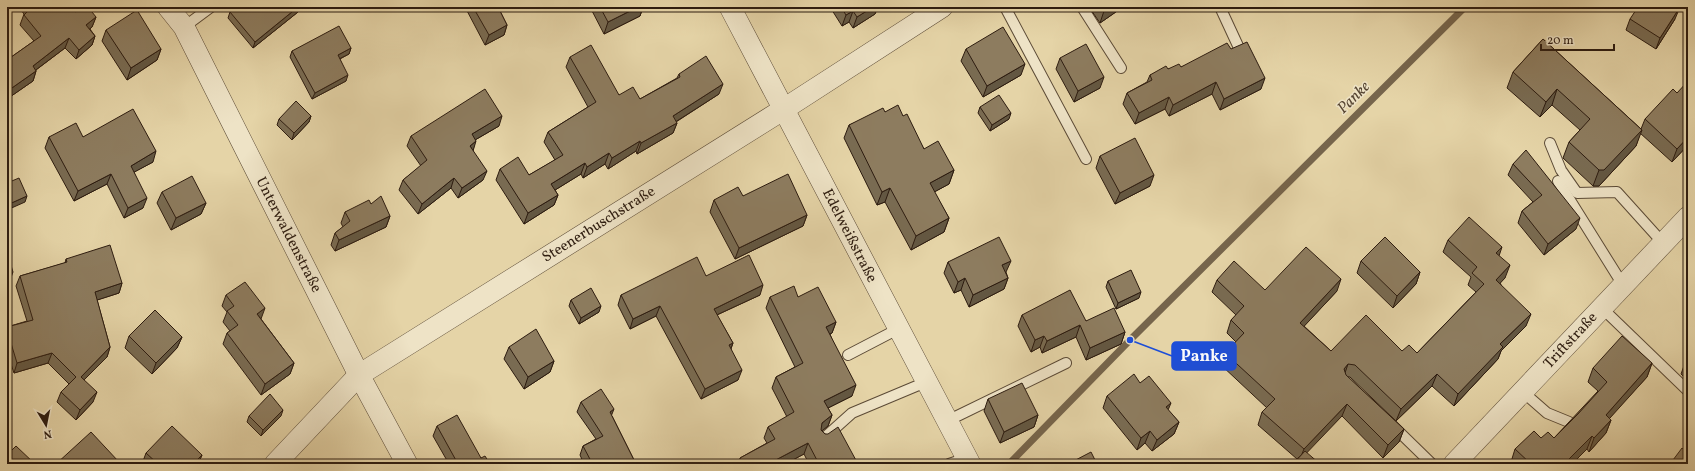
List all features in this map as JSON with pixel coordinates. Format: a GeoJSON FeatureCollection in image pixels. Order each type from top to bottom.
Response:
{"type":"FeatureCollection","features":[{"type":"Feature","properties":{"kind":"street","name":"Unterwaldenstraße"},"geometry":{"type":"LineString","coordinates":[[168,7],[184,27],[359,376],[407,464]]}},
{"type":"Feature","properties":{"kind":"street","name":"Edelweißstraße"},"geometry":{"type":"LineString","coordinates":[[730,7],[947,421],[962,462]]}},
{"type":"Feature","properties":{"kind":"street","name":"Steenerbuschstraße"},"geometry":{"type":"LineString","coordinates":[[275,464],[359,376],[784,109],[942,7]]}},
{"type":"Feature","properties":{"kind":"street","name":"Triftstraße"},"geometry":{"type":"LineString","coordinates":[[1454,464],[1688,217]]}},
{"type":"Feature","properties":{"kind":"lane"},"geometry":{"type":"LineString","coordinates":[[184,27],[211,7]]}},
{"type":"Feature","properties":{"kind":"lane"},"geometry":{"type":"LineString","coordinates":[[1005,7],[1086,159]]}},
{"type":"Feature","properties":{"kind":"lane"},"geometry":{"type":"LineString","coordinates":[[1082,7],[1121,68]]}},
{"type":"Feature","properties":{"kind":"lane"},"geometry":{"type":"LineString","coordinates":[[1220,7],[1239,48]]}},
{"type":"Feature","properties":{"kind":"lane"},"geometry":{"type":"LineString","coordinates":[[1550,143],[1561,170],[1577,193],[1617,192],[1663,243]]}},
{"type":"Feature","properties":{"kind":"lane"},"geometry":{"type":"LineString","coordinates":[[1558,181],[1623,285]]}},
{"type":"Feature","properties":{"kind":"lane"},"geometry":{"type":"LineString","coordinates":[[1602,308],[1688,391]]}},
{"type":"Feature","properties":{"kind":"lane"},"geometry":{"type":"LineString","coordinates":[[848,355],[898,329]]}},
{"type":"Feature","properties":{"kind":"lane"},"geometry":{"type":"LineString","coordinates":[[947,421],[1066,363]]}},
{"type":"Feature","properties":{"kind":"lane"},"geometry":{"type":"LineString","coordinates":[[823,438],[852,413],[926,382]]}},
{"type":"Feature","properties":{"kind":"lane"},"geometry":{"type":"LineString","coordinates":[[1523,392],[1547,413],[1569,422]]}},
{"type":"Feature","properties":{"kind":"lane"},"geometry":{"type":"LineString","coordinates":[[1384,418],[1432,464]]}},
{"type":"Feature","properties":{"kind":"building"},"geometry":{"type":"Polygon","coordinates":[[[30,7],[71,7],[75,12],[82,7],[88,7],[96,17],[86,25],[95,36],[79,50],[69,38],[33,66],[36,71],[9,90],[7,86],[7,60],[41,36],[24,15],[31,8],[30,7]]]}},
{"type":"Feature","properties":{"kind":"building"},"geometry":{"type":"Polygon","coordinates":[[[236,7],[298,7],[255,42],[230,12],[236,7]]]}},
{"type":"Feature","properties":{"kind":"building"},"geometry":{"type":"Polygon","coordinates":[[[473,7],[498,7],[507,25],[489,35],[473,7]]]}},
{"type":"Feature","properties":{"kind":"building"},"geometry":{"type":"Polygon","coordinates":[[[600,7],[638,7],[608,22],[600,7]]]}},
{"type":"Feature","properties":{"kind":"building"},"geometry":{"type":"Polygon","coordinates":[[[841,7],[873,7],[857,17],[853,11],[846,15],[841,7]]]}},
{"type":"Feature","properties":{"kind":"building"},"geometry":{"type":"Polygon","coordinates":[[[1101,7],[1111,7],[1104,11],[1101,7]]]}},
{"type":"Feature","properties":{"kind":"building"},"geometry":{"type":"Polygon","coordinates":[[[1638,7],[1680,7],[1660,38],[1630,19],[1638,7]]]}},
{"type":"Feature","properties":{"kind":"building"},"geometry":{"type":"Polygon","coordinates":[[[137,10],[161,49],[131,68],[106,30],[137,10]]]}},
{"type":"Feature","properties":{"kind":"building"},"geometry":{"type":"Polygon","coordinates":[[[339,26],[351,48],[338,55],[348,75],[315,93],[292,51],[339,26]]]}},
{"type":"Feature","properties":{"kind":"building"},"geometry":{"type":"Polygon","coordinates":[[[1003,27],[1025,64],[987,86],[966,49],[1003,27]]]}},
{"type":"Feature","properties":{"kind":"building"},"geometry":{"type":"Polygon","coordinates":[[[1543,39],[1642,130],[1604,170],[1599,170],[1569,142],[1590,119],[1557,89],[1546,102],[1513,72],[1543,39]]]}},
{"type":"Feature","properties":{"kind":"building"},"geometry":{"type":"Polygon","coordinates":[[[1247,42],[1265,78],[1224,99],[1216,82],[1173,105],[1169,97],[1139,113],[1127,93],[1152,80],[1150,75],[1166,66],[1168,69],[1179,64],[1181,67],[1227,43],[1231,49],[1247,42]]]}},
{"type":"Feature","properties":{"kind":"building"},"geometry":{"type":"Polygon","coordinates":[[[1086,44],[1104,77],[1078,91],[1060,58],[1086,44]]]}},
{"type":"Feature","properties":{"kind":"building"},"geometry":{"type":"Polygon","coordinates":[[[591,45],[619,95],[633,87],[640,99],[680,77],[679,74],[706,56],[723,84],[673,116],[677,123],[641,143],[640,141],[612,158],[609,153],[587,167],[585,163],[551,184],[558,195],[528,213],[500,169],[518,157],[529,175],[563,155],[548,132],[596,102],[570,57],[591,45]]]}},
{"type":"Feature","properties":{"kind":"building"},"geometry":{"type":"Polygon","coordinates":[[[1688,81],[1688,137],[1677,149],[1645,119],[1673,89],[1677,93],[1688,81]]]}},
{"type":"Feature","properties":{"kind":"building"},"geometry":{"type":"Polygon","coordinates":[[[485,89],[502,116],[472,134],[476,141],[470,146],[487,171],[462,188],[454,178],[422,204],[403,180],[427,160],[411,136],[485,89]]]}},
{"type":"Feature","properties":{"kind":"building"},"geometry":{"type":"Polygon","coordinates":[[[999,95],[1011,113],[992,125],[980,107],[999,95]]]}},
{"type":"Feature","properties":{"kind":"building"},"geometry":{"type":"Polygon","coordinates":[[[296,101],[311,116],[294,133],[279,119],[296,101]]]}},
{"type":"Feature","properties":{"kind":"building"},"geometry":{"type":"Polygon","coordinates":[[[898,105],[903,116],[907,114],[924,149],[938,141],[954,170],[930,183],[949,218],[916,236],[890,188],[882,192],[849,125],[883,108],[885,112],[898,105]]]}},
{"type":"Feature","properties":{"kind":"building"},"geometry":{"type":"Polygon","coordinates":[[[133,109],[156,151],[131,166],[147,198],[128,208],[111,174],[78,191],[49,137],[76,123],[83,137],[133,109]]]}},
{"type":"Feature","properties":{"kind":"building"},"geometry":{"type":"Polygon","coordinates":[[[1135,138],[1154,175],[1120,193],[1100,156],[1135,138]]]}},
{"type":"Feature","properties":{"kind":"building"},"geometry":{"type":"Polygon","coordinates":[[[1526,150],[1580,218],[1548,244],[1522,211],[1542,195],[1513,164],[1526,150]]]}},
{"type":"Feature","properties":{"kind":"building"},"geometry":{"type":"Polygon","coordinates":[[[788,174],[807,215],[739,248],[714,200],[738,187],[743,196],[788,174]]]}},
{"type":"Feature","properties":{"kind":"building"},"geometry":{"type":"Polygon","coordinates":[[[192,176],[206,203],[176,218],[162,192],[192,176]]]}},
{"type":"Feature","properties":{"kind":"building"},"geometry":{"type":"Polygon","coordinates":[[[19,178],[27,196],[7,205],[7,183],[19,178]]]}},
{"type":"Feature","properties":{"kind":"building"},"geometry":{"type":"Polygon","coordinates":[[[381,196],[390,216],[339,240],[335,233],[350,221],[345,212],[369,200],[371,204],[381,196]]]}},
{"type":"Feature","properties":{"kind":"building"},"geometry":{"type":"Polygon","coordinates":[[[1469,217],[1502,247],[1496,253],[1510,265],[1496,280],[1531,314],[1500,344],[1503,347],[1458,394],[1437,374],[1401,409],[1355,365],[1348,364],[1344,369],[1346,375],[1404,429],[1388,445],[1347,404],[1304,449],[1262,412],[1275,399],[1225,353],[1244,333],[1231,320],[1244,306],[1217,280],[1234,261],[1265,290],[1306,247],[1341,279],[1300,323],[1331,351],[1366,315],[1402,351],[1409,345],[1417,353],[1484,284],[1472,273],[1477,267],[1448,240],[1469,217]]]}},
{"type":"Feature","properties":{"kind":"building"},"geometry":{"type":"Polygon","coordinates":[[[999,237],[1011,261],[1002,265],[1008,278],[973,295],[965,278],[958,282],[948,262],[999,237]]]}},
{"type":"Feature","properties":{"kind":"building"},"geometry":{"type":"Polygon","coordinates":[[[1385,237],[1420,272],[1397,296],[1361,261],[1385,237]]]}},
{"type":"Feature","properties":{"kind":"building"},"geometry":{"type":"Polygon","coordinates":[[[110,245],[122,283],[95,292],[110,347],[81,377],[97,392],[80,410],[61,392],[76,377],[52,353],[17,363],[7,327],[33,320],[20,276],[67,262],[66,259],[110,245]]]}},
{"type":"Feature","properties":{"kind":"building"},"geometry":{"type":"Polygon","coordinates":[[[7,252],[13,272],[7,274],[7,252]]]}},
{"type":"Feature","properties":{"kind":"building"},"geometry":{"type":"Polygon","coordinates":[[[749,255],[763,285],[714,309],[733,343],[729,345],[742,370],[705,389],[660,306],[633,319],[621,295],[697,257],[706,276],[749,255]]]}},
{"type":"Feature","properties":{"kind":"building"},"geometry":{"type":"Polygon","coordinates":[[[1131,270],[1141,292],[1118,303],[1108,281],[1131,270]]]}},
{"type":"Feature","properties":{"kind":"building"},"geometry":{"type":"Polygon","coordinates":[[[245,282],[265,308],[257,314],[294,363],[265,384],[227,333],[238,325],[227,311],[234,306],[226,295],[245,282]]]}},
{"type":"Feature","properties":{"kind":"building"},"geometry":{"type":"Polygon","coordinates":[[[794,286],[798,297],[818,287],[836,322],[826,327],[856,385],[824,401],[832,415],[822,423],[821,430],[825,434],[828,434],[838,427],[858,464],[819,464],[808,443],[768,464],[744,464],[740,458],[775,439],[768,427],[794,412],[776,377],[803,363],[770,297],[794,286]]]}},
{"type":"Feature","properties":{"kind":"building"},"geometry":{"type":"Polygon","coordinates":[[[591,288],[601,306],[581,318],[571,300],[591,288]]]}},
{"type":"Feature","properties":{"kind":"building"},"geometry":{"type":"Polygon","coordinates":[[[1070,290],[1086,321],[1114,308],[1125,332],[1090,348],[1080,325],[1047,341],[1044,336],[1035,340],[1022,315],[1070,290]]]}},
{"type":"Feature","properties":{"kind":"building"},"geometry":{"type":"Polygon","coordinates":[[[155,310],[182,337],[156,363],[129,336],[155,310]]]}},
{"type":"Feature","properties":{"kind":"building"},"geometry":{"type":"Polygon","coordinates":[[[536,329],[554,361],[528,377],[509,347],[536,329]]]}},
{"type":"Feature","properties":{"kind":"building"},"geometry":{"type":"Polygon","coordinates":[[[1622,336],[1652,363],[1606,415],[1611,420],[1594,438],[1592,436],[1564,464],[1531,464],[1515,449],[1534,431],[1541,438],[1548,432],[1554,438],[1578,414],[1607,382],[1593,368],[1622,336]]]}},
{"type":"Feature","properties":{"kind":"building"},"geometry":{"type":"Polygon","coordinates":[[[1134,374],[1140,383],[1149,376],[1171,403],[1166,407],[1179,422],[1157,440],[1150,431],[1141,438],[1107,396],[1134,374]]]}},
{"type":"Feature","properties":{"kind":"building"},"geometry":{"type":"Polygon","coordinates":[[[1022,383],[1038,415],[1004,432],[988,399],[1022,383]]]}},
{"type":"Feature","properties":{"kind":"building"},"geometry":{"type":"Polygon","coordinates":[[[601,389],[614,409],[610,412],[636,464],[591,464],[592,463],[583,446],[603,436],[581,402],[601,389]]]}},
{"type":"Feature","properties":{"kind":"building"},"geometry":{"type":"Polygon","coordinates":[[[270,394],[283,410],[263,430],[249,416],[270,394]]]}},
{"type":"Feature","properties":{"kind":"building"},"geometry":{"type":"Polygon","coordinates":[[[457,415],[481,458],[485,456],[490,464],[458,464],[437,426],[457,415]]]}},
{"type":"Feature","properties":{"kind":"building"},"geometry":{"type":"Polygon","coordinates":[[[172,426],[202,455],[193,464],[158,464],[146,453],[172,426]]]}},
{"type":"Feature","properties":{"kind":"building"},"geometry":{"type":"Polygon","coordinates":[[[91,432],[119,462],[117,464],[56,464],[91,432]]]}},
{"type":"Feature","properties":{"kind":"building"},"geometry":{"type":"Polygon","coordinates":[[[16,446],[35,464],[7,464],[7,455],[16,446]]]}},
{"type":"Feature","properties":{"kind":"building"},"geometry":{"type":"Polygon","coordinates":[[[1682,448],[1688,453],[1688,464],[1670,464],[1682,448]]]}},
{"type":"Feature","properties":{"kind":"building"},"geometry":{"type":"Polygon","coordinates":[[[1305,451],[1320,464],[1293,464],[1305,451]]]}},
{"type":"Feature","properties":{"kind":"building"},"geometry":{"type":"Polygon","coordinates":[[[1091,452],[1097,464],[1068,464],[1091,452]]]}},
{"type":"Feature","properties":{"kind":"waterway","name":"Panke"},"geometry":{"type":"LineString","coordinates":[[1009,464],[1130,340],[1465,7]]}},
{"type":"Feature","properties":{"kind":"place","name":"Panke"},"geometry":{"type":"Point","coordinates":[1130,340]}}]}
